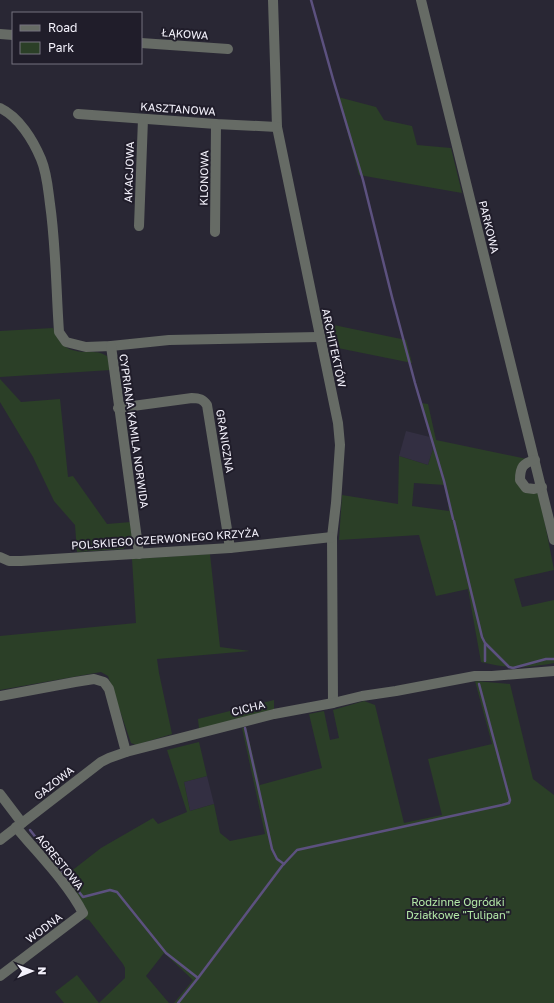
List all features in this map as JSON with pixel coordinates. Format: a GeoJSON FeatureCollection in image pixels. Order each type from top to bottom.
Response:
{"type":"FeatureCollection","features":[{"type":"Feature","properties":{"kind":"street","name":"ARCHITEKTÓW"},"geometry":{"type":"LineString","coordinates":[[273,0],[277,127],[319,337],[338,422],[340,445],[332,537],[333,703]]}},
{"type":"Feature","properties":{"kind":"street","name":"PARKOWA"},"geometry":{"type":"LineString","coordinates":[[420,0],[554,540]]}},
{"type":"Feature","properties":{"kind":"street"},"geometry":{"type":"LineString","coordinates":[[0,34],[12,35]]}},
{"type":"Feature","properties":{"kind":"street","name":"ŁĄKOWA"},"geometry":{"type":"LineString","coordinates":[[142,44],[228,49]]}},
{"type":"Feature","properties":{"kind":"street","name":"CYPRIANA KAMILA NORWIDA"},"geometry":{"type":"LineString","coordinates":[[0,108],[8,112],[24,128],[41,159],[47,182],[53,222],[59,332],[66,342],[86,347],[111,346],[118,408],[139,554]]}},
{"type":"Feature","properties":{"kind":"street","name":"KASZTANOWA"},"geometry":{"type":"LineString","coordinates":[[78,114],[277,127]]}},
{"type":"Feature","properties":{"kind":"street","name":"AKACJOWA"},"geometry":{"type":"LineString","coordinates":[[140,226],[143,119]]}},
{"type":"Feature","properties":{"kind":"street","name":"KLONOWA"},"geometry":{"type":"LineString","coordinates":[[215,232],[216,124]]}},
{"type":"Feature","properties":{"kind":"street"},"geometry":{"type":"LineString","coordinates":[[111,346],[169,340],[319,337]]}},
{"type":"Feature","properties":{"kind":"street","name":"GRANICZNA"},"geometry":{"type":"LineString","coordinates":[[118,408],[192,398],[200,398],[207,405],[230,548]]}},
{"type":"Feature","properties":{"kind":"street"},"geometry":{"type":"LineString","coordinates":[[535,460],[526,463],[521,468],[520,480],[526,488],[534,489],[542,487]]}},
{"type":"Feature","properties":{"kind":"street","name":"POLSKIEGO CZERWONEGO KRZYŻA"},"geometry":{"type":"LineString","coordinates":[[0,557],[9,561],[20,561],[139,554],[230,548],[332,537]]}},
{"type":"Feature","properties":{"kind":"street","name":"CICHA"},"geometry":{"type":"LineString","coordinates":[[126,752],[274,714],[362,696],[475,676],[554,671]]}},
{"type":"Feature","properties":{"kind":"street"},"geometry":{"type":"LineString","coordinates":[[0,696],[94,679],[104,682],[109,689],[126,752]]}},
{"type":"Feature","properties":{"kind":"street","name":"GAZOWA"},"geometry":{"type":"LineString","coordinates":[[0,840],[101,762],[126,752]]}},
{"type":"Feature","properties":{"kind":"street","name":"AGRESTOWA"},"geometry":{"type":"LineString","coordinates":[[0,794],[19,825],[77,901],[83,913]]}},
{"type":"Feature","properties":{"kind":"street","name":"WODNA"},"geometry":{"type":"LineString","coordinates":[[0,976],[83,913]]}},
{"type":"Feature","properties":{"kind":"shaded area"},"geometry":{"type":"Polygon","coordinates":[[[406,431],[430,437],[433,449],[428,465],[399,456],[406,431]]]}},
{"type":"Feature","properties":{"kind":"shaded area"},"geometry":{"type":"Polygon","coordinates":[[[207,776],[214,804],[190,811],[184,782],[207,776]]]}},
{"type":"Feature","properties":{"kind":"green space"},"geometry":{"type":"Polygon","coordinates":[[[338,97],[376,107],[384,120],[412,126],[417,145],[451,148],[462,193],[359,175],[338,97]]]}},
{"type":"Feature","properties":{"kind":"green space"},"geometry":{"type":"Polygon","coordinates":[[[324,323],[406,340],[412,363],[328,346],[324,323]]]}},
{"type":"Feature","properties":{"kind":"green space"},"geometry":{"type":"Polygon","coordinates":[[[53,328],[58,339],[64,346],[73,350],[94,352],[107,356],[111,370],[0,377],[0,331],[53,328]]]}},
{"type":"Feature","properties":{"kind":"green space"},"geometry":{"type":"Polygon","coordinates":[[[0,379],[21,402],[60,399],[68,477],[73,476],[107,524],[131,522],[133,541],[123,549],[77,552],[75,525],[54,501],[33,457],[0,402],[0,379]]]}},
{"type":"Feature","properties":{"kind":"green space"},"geometry":{"type":"Polygon","coordinates":[[[421,403],[428,404],[436,440],[527,459],[518,482],[539,493],[554,570],[514,579],[522,607],[554,600],[554,663],[518,667],[500,666],[481,662],[468,589],[436,596],[419,535],[339,540],[342,495],[398,504],[399,456],[428,465],[433,449],[421,403]],[[414,483],[412,506],[449,511],[445,485],[414,483]]]}},
{"type":"Feature","properties":{"kind":"green space"},"geometry":{"type":"Polygon","coordinates":[[[210,554],[220,647],[250,651],[157,659],[172,734],[136,745],[131,743],[108,676],[101,672],[0,690],[0,636],[136,623],[132,559],[210,554]]]}},
{"type":"Feature","properties":{"kind":"green space","name":"Rodzinne Ogródki Działkowe \"Tulipan\""},"geometry":{"type":"Polygon","coordinates":[[[475,681],[510,684],[533,779],[554,795],[554,1003],[174,1003],[193,980],[164,953],[146,976],[169,1003],[99,1003],[125,978],[125,968],[89,920],[85,919],[87,912],[65,876],[101,848],[153,818],[158,824],[187,812],[167,750],[199,742],[207,776],[184,782],[190,811],[214,804],[220,833],[230,841],[265,834],[242,728],[246,727],[260,785],[322,768],[309,714],[324,711],[330,740],[339,738],[333,710],[364,701],[375,705],[404,823],[442,815],[428,759],[492,744],[475,681]]]}},
{"type":"Feature","properties":{"kind":"green space"},"geometry":{"type":"Polygon","coordinates":[[[274,700],[274,710],[199,729],[198,719],[274,700]]]}},
{"type":"Feature","properties":{"kind":"green space"},"geometry":{"type":"Polygon","coordinates":[[[77,975],[99,1003],[64,1003],[55,992],[77,975]]]}},
{"type":"Feature","properties":{"kind":"waterway"},"geometry":{"type":"LineString","coordinates":[[311,0],[363,180],[392,297],[415,383],[444,481],[453,519]]}},
{"type":"Feature","properties":{"kind":"waterway"},"geometry":{"type":"LineString","coordinates":[[454,521],[482,637],[485,643],[509,667],[513,668],[546,659],[554,659]]}},
{"type":"Feature","properties":{"kind":"waterway"},"geometry":{"type":"LineString","coordinates":[[485,644],[485,661]]}},
{"type":"Feature","properties":{"kind":"waterway"},"geometry":{"type":"LineString","coordinates":[[178,1003],[282,866],[297,850],[509,803],[510,800],[479,684]]}},
{"type":"Feature","properties":{"kind":"waterway"},"geometry":{"type":"LineString","coordinates":[[245,728],[272,849],[277,859],[284,864]]}},
{"type":"Feature","properties":{"kind":"waterway"},"geometry":{"type":"LineString","coordinates":[[30,830],[83,897],[110,890],[117,892],[166,953],[198,978]]}}]}
